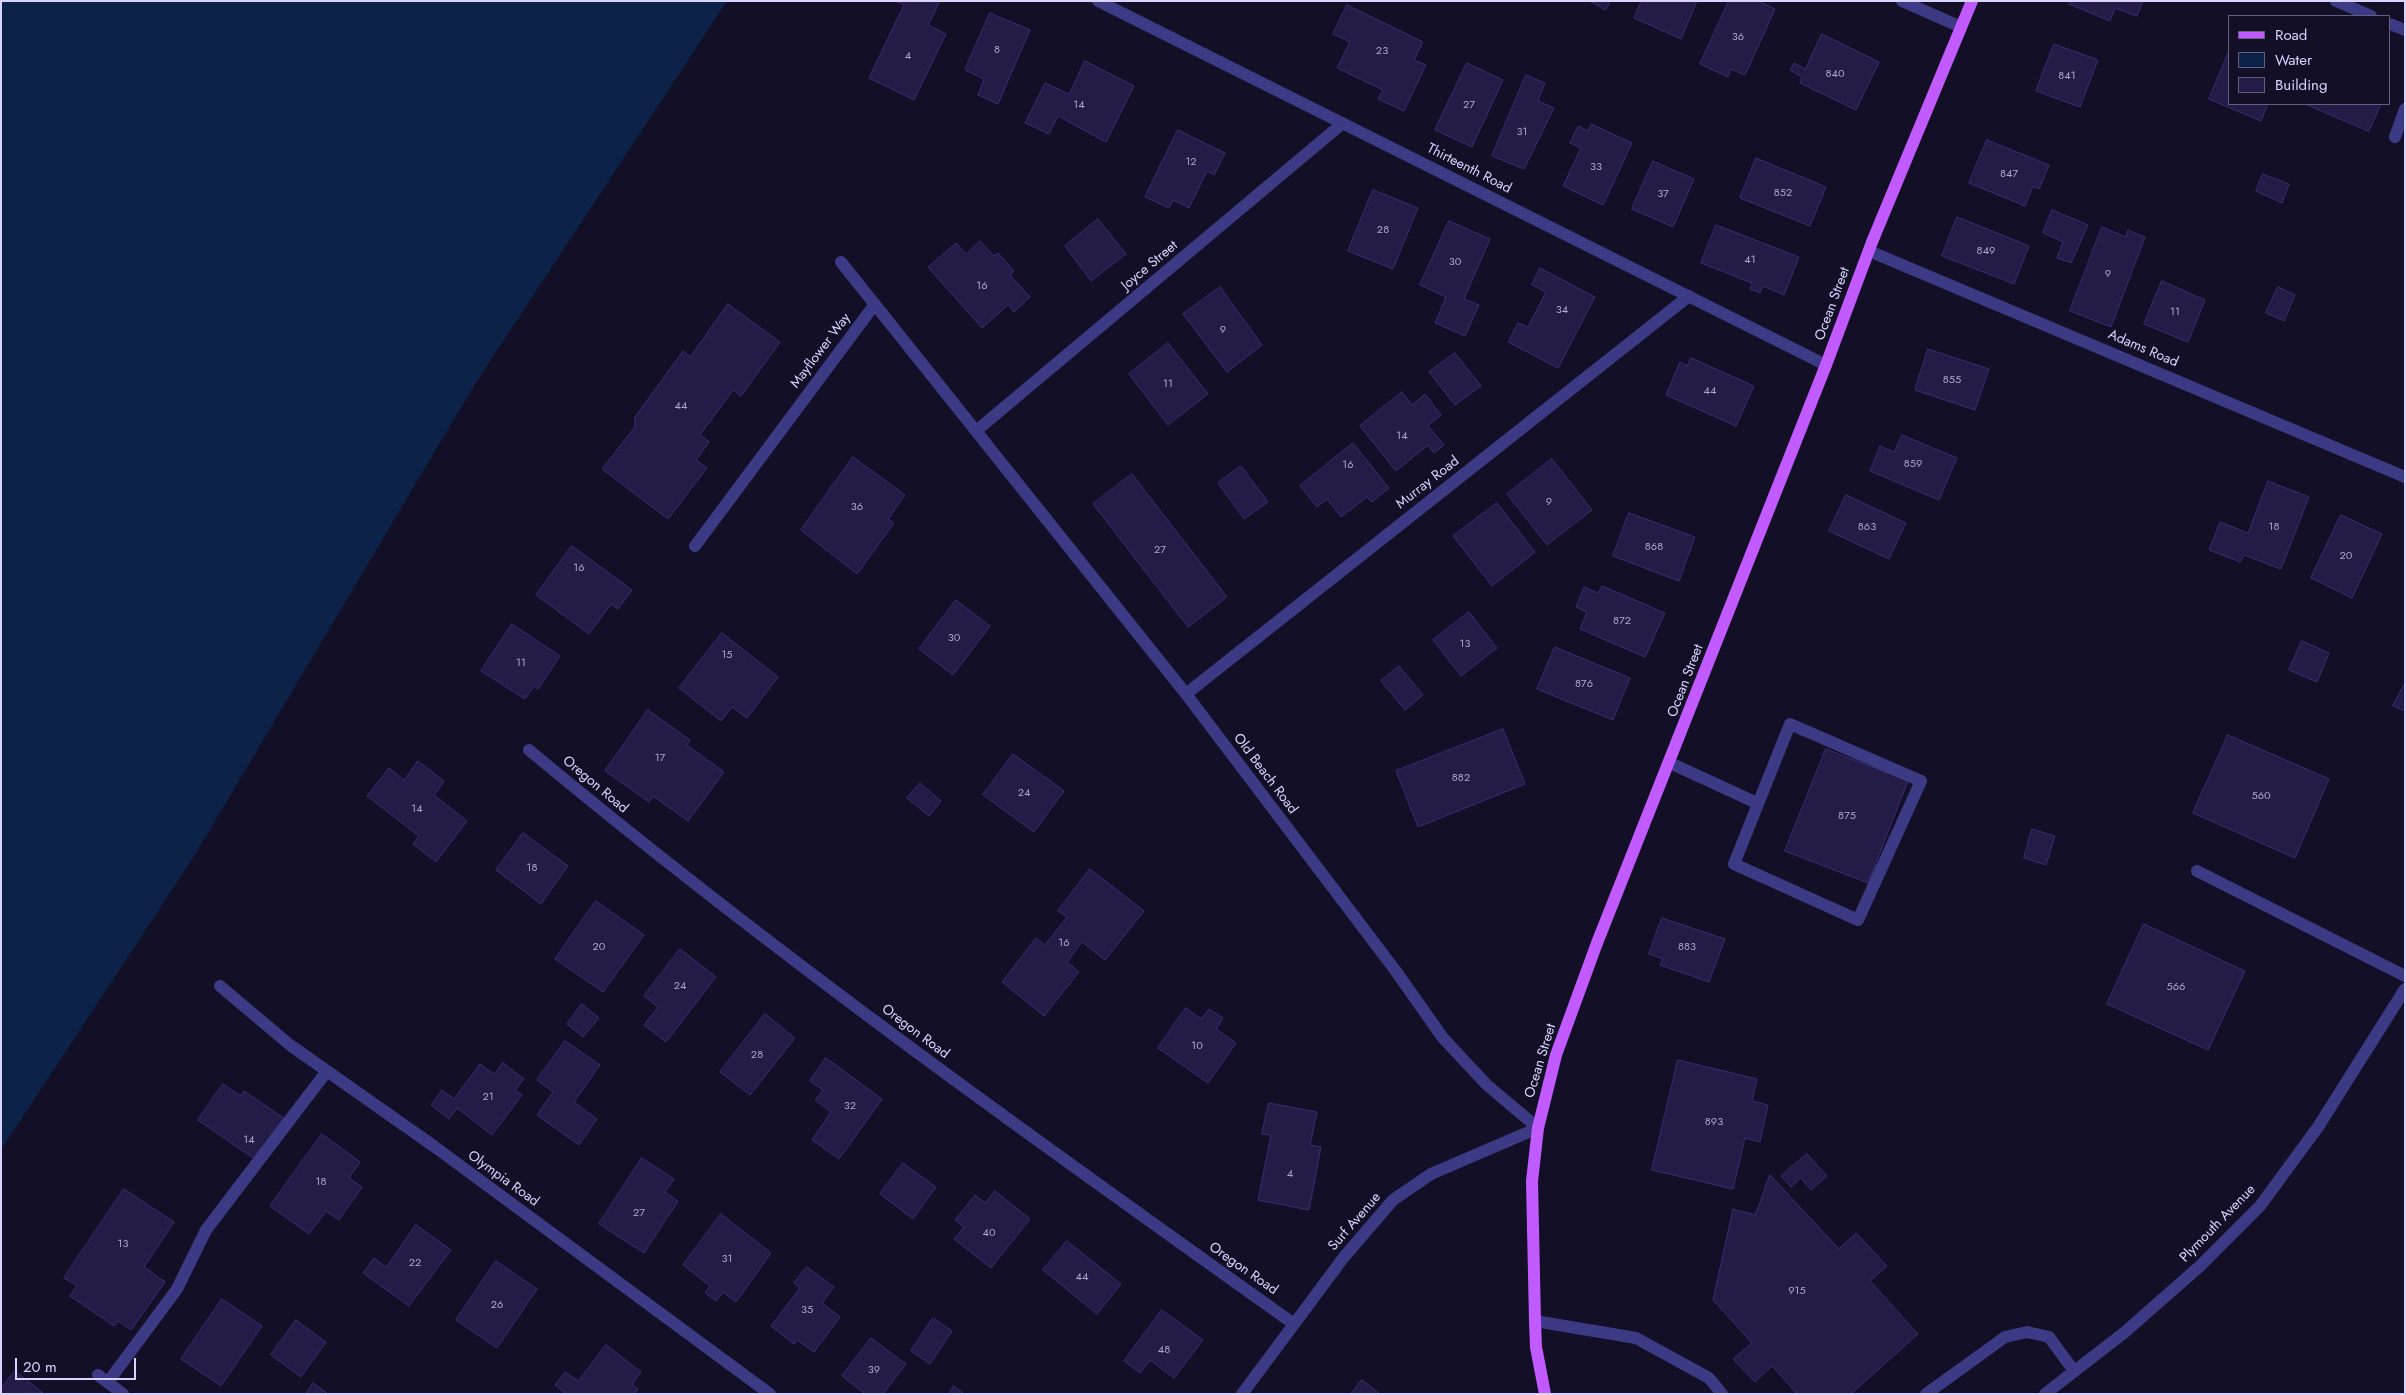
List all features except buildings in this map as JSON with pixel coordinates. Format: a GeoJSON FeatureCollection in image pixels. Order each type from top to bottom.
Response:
{"type":"FeatureCollection","features":[{"type":"Feature","properties":{"kind":"main road","name":"Ocean Street"},"geometry":{"type":"LineString","coordinates":[[1545,1394],[1536,1347],[1534,1321],[1531,1242],[1532,1181],[1538,1128],[1556,1055],[1597,943],[1670,763],[1826,365],[1868,251],[1972,1]]}},
{"type":"Feature","properties":{"kind":"street","name":"Thirteenth Road"},"geometry":{"type":"LineString","coordinates":[[1098,1],[1826,365]]}},
{"type":"Feature","properties":{"kind":"street"},"geometry":{"type":"LineString","coordinates":[[1902,1],[1961,27]]}},
{"type":"Feature","properties":{"kind":"street"},"geometry":{"type":"LineString","coordinates":[[2336,1],[2369,15]]}},
{"type":"Feature","properties":{"kind":"street"},"geometry":{"type":"LineString","coordinates":[[2391,24],[2405,30]]}},
{"type":"Feature","properties":{"kind":"street"},"geometry":{"type":"LineString","coordinates":[[2395,137],[2405,109]]}},
{"type":"Feature","properties":{"kind":"street","name":"Joyce Street"},"geometry":{"type":"LineString","coordinates":[[976,431],[1343,123]]}},
{"type":"Feature","properties":{"kind":"street","name":"Adams Road"},"geometry":{"type":"LineString","coordinates":[[1868,251],[2405,477]]}},
{"type":"Feature","properties":{"kind":"street"},"geometry":{"type":"LineString","coordinates":[[841,262],[976,431]]}},
{"type":"Feature","properties":{"kind":"street","name":"Murray Road"},"geometry":{"type":"LineString","coordinates":[[1186,694],[1688,296]]}},
{"type":"Feature","properties":{"kind":"street","name":"Mayflower Way"},"geometry":{"type":"LineString","coordinates":[[695,546],[875,304]]}},
{"type":"Feature","properties":{"kind":"street","name":"Old Beach Road"},"geometry":{"type":"LineString","coordinates":[[976,431],[1186,694],[1396,970],[1443,1038],[1487,1084],[1538,1128]]}},
{"type":"Feature","properties":{"kind":"street"},"geometry":{"type":"LineString","coordinates":[[1790,724],[1920,781],[1858,920],[1734,864],[1757,803],[1790,724]]}},
{"type":"Feature","properties":{"kind":"street","name":"Oregon Road"},"geometry":{"type":"LineString","coordinates":[[529,750],[645,846],[998,1113],[1294,1324]]}},
{"type":"Feature","properties":{"kind":"street"},"geometry":{"type":"LineString","coordinates":[[1670,763],[1757,803]]}},
{"type":"Feature","properties":{"kind":"street"},"geometry":{"type":"LineString","coordinates":[[2197,871],[2405,976]]}},
{"type":"Feature","properties":{"kind":"street","name":"Olympia Road"},"geometry":{"type":"LineString","coordinates":[[220,986],[290,1045],[435,1147],[770,1394]]}},
{"type":"Feature","properties":{"kind":"street","name":"Plymouth Avenue"},"geometry":{"type":"LineString","coordinates":[[2045,1394],[2125,1332],[2200,1266],[2260,1206],[2318,1127],[2405,989]]}},
{"type":"Feature","properties":{"kind":"street"},"geometry":{"type":"LineString","coordinates":[[123,1394],[103,1379],[177,1288],[206,1230],[327,1071]]}},
{"type":"Feature","properties":{"kind":"street","name":"Surf Avenue"},"geometry":{"type":"LineString","coordinates":[[1242,1394],[1344,1257],[1393,1200],[1431,1174],[1538,1128]]}},
{"type":"Feature","properties":{"kind":"street"},"geometry":{"type":"LineString","coordinates":[[1534,1321],[1636,1338],[1709,1378],[1722,1394]]}},
{"type":"Feature","properties":{"kind":"street"},"geometry":{"type":"LineString","coordinates":[[1926,1394],[2005,1337],[2027,1332],[2049,1337],[2074,1371]]}},
{"type":"Feature","properties":{"kind":"water"},"geometry":{"type":"Polygon","coordinates":[[[1,1],[727,1],[475,384],[193,858],[1,1150],[1,1]]]}}]}
